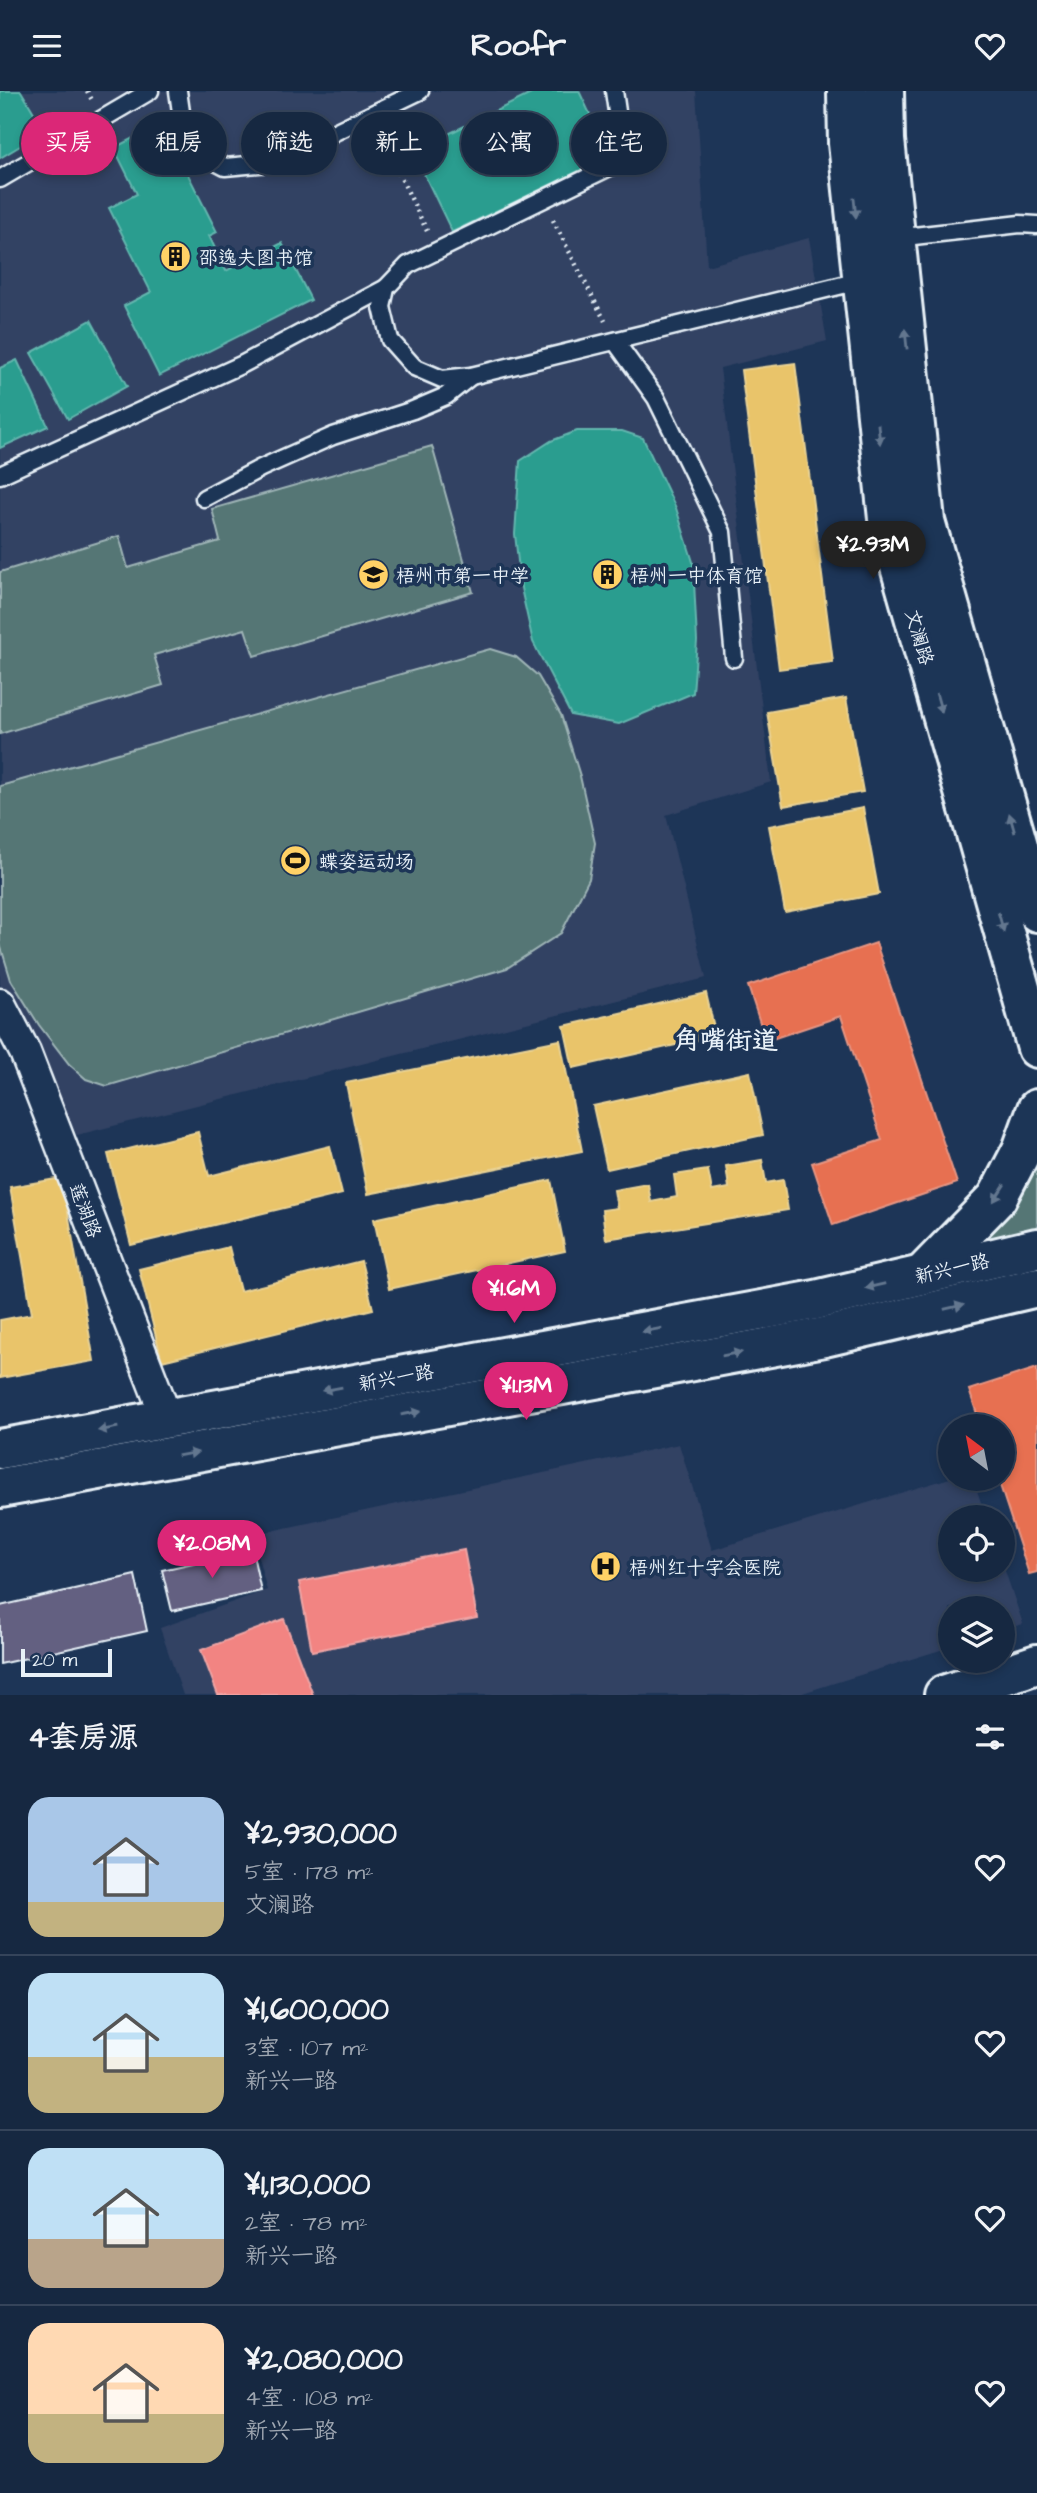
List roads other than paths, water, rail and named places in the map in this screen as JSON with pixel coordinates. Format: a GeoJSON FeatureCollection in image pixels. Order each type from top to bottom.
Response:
{"type":"FeatureCollection","features":[{"type":"Feature","properties":{"kind":"main road","name":"文澜路"},"geometry":{"type":"LineString","coordinates":[[847,91],[848,143],[889,528],[1037,1048]]}},
{"type":"Feature","properties":{"kind":"main road","name":"文澜路"},"geometry":{"type":"LineString","coordinates":[[884,91],[886,140],[925,521],[1037,912]]}},
{"type":"Feature","properties":{"kind":"main road"},"geometry":{"type":"LineString","coordinates":[[922,1275],[997,1198],[1022,1150],[1037,1108]]}},
{"type":"Feature","properties":{"kind":"main road","name":"新兴一路"},"geometry":{"type":"LineString","coordinates":[[0,1449],[804,1303],[1037,1248]]}},
{"type":"Feature","properties":{"kind":"main road","name":"新兴一路"},"geometry":{"type":"LineString","coordinates":[[0,1488],[824,1337],[1037,1287]]}},
{"type":"Feature","properties":{"kind":"main road"},"geometry":{"type":"LineString","coordinates":[[944,1695],[1037,1664]]}},
{"type":"Feature","properties":{"kind":"street","name":"莲湖路"},"geometry":{"type":"LineString","coordinates":[[0,1004],[25,1052],[167,1419]]}},
{"type":"Feature","properties":{"kind":"lane"},"geometry":{"type":"LineString","coordinates":[[0,179],[150,91]]}},
{"type":"Feature","properties":{"kind":"lane"},"geometry":{"type":"LineString","coordinates":[[178,91],[182,119],[198,149],[225,167],[270,163],[421,91]]}},
{"type":"Feature","properties":{"kind":"lane"},"geometry":{"type":"LineString","coordinates":[[0,475],[243,364],[386,288],[408,265],[624,160],[614,91]]}},
{"type":"Feature","properties":{"kind":"lane"},"geometry":{"type":"LineString","coordinates":[[896,237],[1020,224],[1037,225]]}},
{"type":"Feature","properties":{"kind":"lane"},"geometry":{"type":"LineString","coordinates":[[386,288],[382,307],[390,340],[414,367],[442,379],[471,376],[863,280]]}},
{"type":"Feature","properties":{"kind":"lane"},"geometry":{"type":"LineString","coordinates":[[615,341],[656,398],[722,533],[734,658]]}},
{"type":"Feature","properties":{"kind":"lane"},"geometry":{"type":"LineString","coordinates":[[204,498],[261,468],[333,436],[413,410],[446,396],[471,376]]}},
{"type":"Feature","properties":{"kind":"place","name":"邵逸夫图书馆"},"geometry":{"type":"Point","coordinates":[176,257]}},
{"type":"Feature","properties":{"kind":"place","name":"梧州市第一中学"},"geometry":{"type":"Point","coordinates":[373,575]}},
{"type":"Feature","properties":{"kind":"place","name":"梧州一中体育馆"},"geometry":{"type":"Point","coordinates":[607,575]}},
{"type":"Feature","properties":{"kind":"place","name":"蝶姿运动场"},"geometry":{"type":"Point","coordinates":[296,861]}},
{"type":"Feature","properties":{"kind":"place","name":"梧州红十字会医院"},"geometry":{"type":"Point","coordinates":[606,1567]}},
{"type":"Feature","properties":{"kind":"district","name":"角嘴街道"},"geometry":{"type":"Point","coordinates":[726,1040]}}]}
